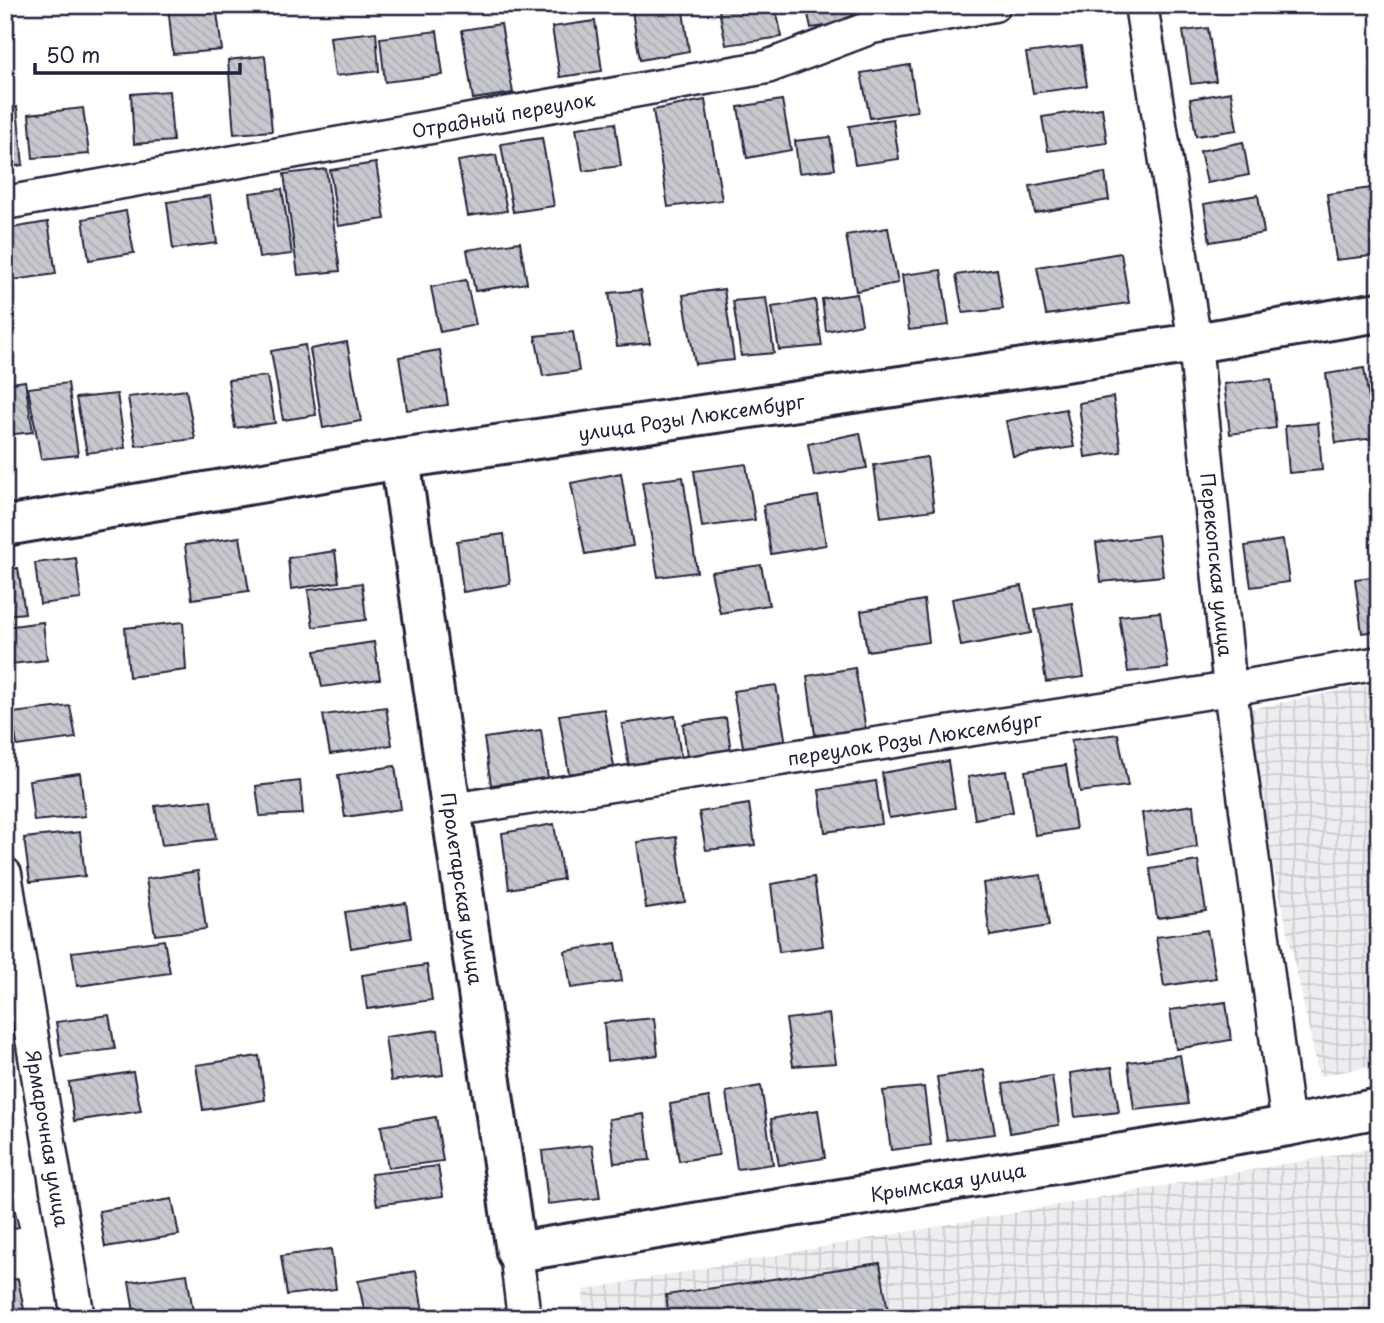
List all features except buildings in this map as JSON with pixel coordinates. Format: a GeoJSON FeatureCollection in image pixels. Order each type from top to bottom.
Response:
{"type":"FeatureCollection","features":[{"type":"Feature","properties":{"kind":"main road","name":"улица Розы Люксембург"},"geometry":{"type":"LineString","coordinates":[[5,526],[400,459],[1195,343],[1379,312]]}},
{"type":"Feature","properties":{"kind":"main road","name":"Пролетарская улица"},"geometry":{"type":"LineString","coordinates":[[400,459],[516,1252]]}},
{"type":"Feature","properties":{"kind":"main road","name":"Крымская улица"},"geometry":{"type":"LineString","coordinates":[[516,1252],[1288,1126],[1379,1108]]}},
{"type":"Feature","properties":{"kind":"street","name":"Отрадный переулок"},"geometry":{"type":"LineString","coordinates":[[5,203],[767,67],[872,27],[994,5]]}},
{"type":"Feature","properties":{"kind":"street","name":"Перекопская улица"},"geometry":{"type":"LineString","coordinates":[[1141,5],[1195,343],[1230,690],[1288,1126]]}},
{"type":"Feature","properties":{"kind":"street","name":"переулок Розы Люксембург"},"geometry":{"type":"LineString","coordinates":[[451,810],[1230,690],[1379,663]]}},
{"type":"Feature","properties":{"kind":"street","name":"Ярмарочная улица"},"geometry":{"type":"LineString","coordinates":[[5,874],[78,1318]]}},
{"type":"Feature","properties":{"kind":"street","name":"Пролетарская улица"},"geometry":{"type":"LineString","coordinates":[[516,1252],[524,1318]]}},
{"type":"Feature","properties":{"kind":"shaded area"},"geometry":{"type":"Polygon","coordinates":[[[1379,683],[1379,1065],[1319,1076],[1240,711],[1379,683]]]}},
{"type":"Feature","properties":{"kind":"shaded area"},"geometry":{"type":"Polygon","coordinates":[[[1379,1147],[1379,1318],[583,1318],[583,1290],[1379,1147]]]}}]}
